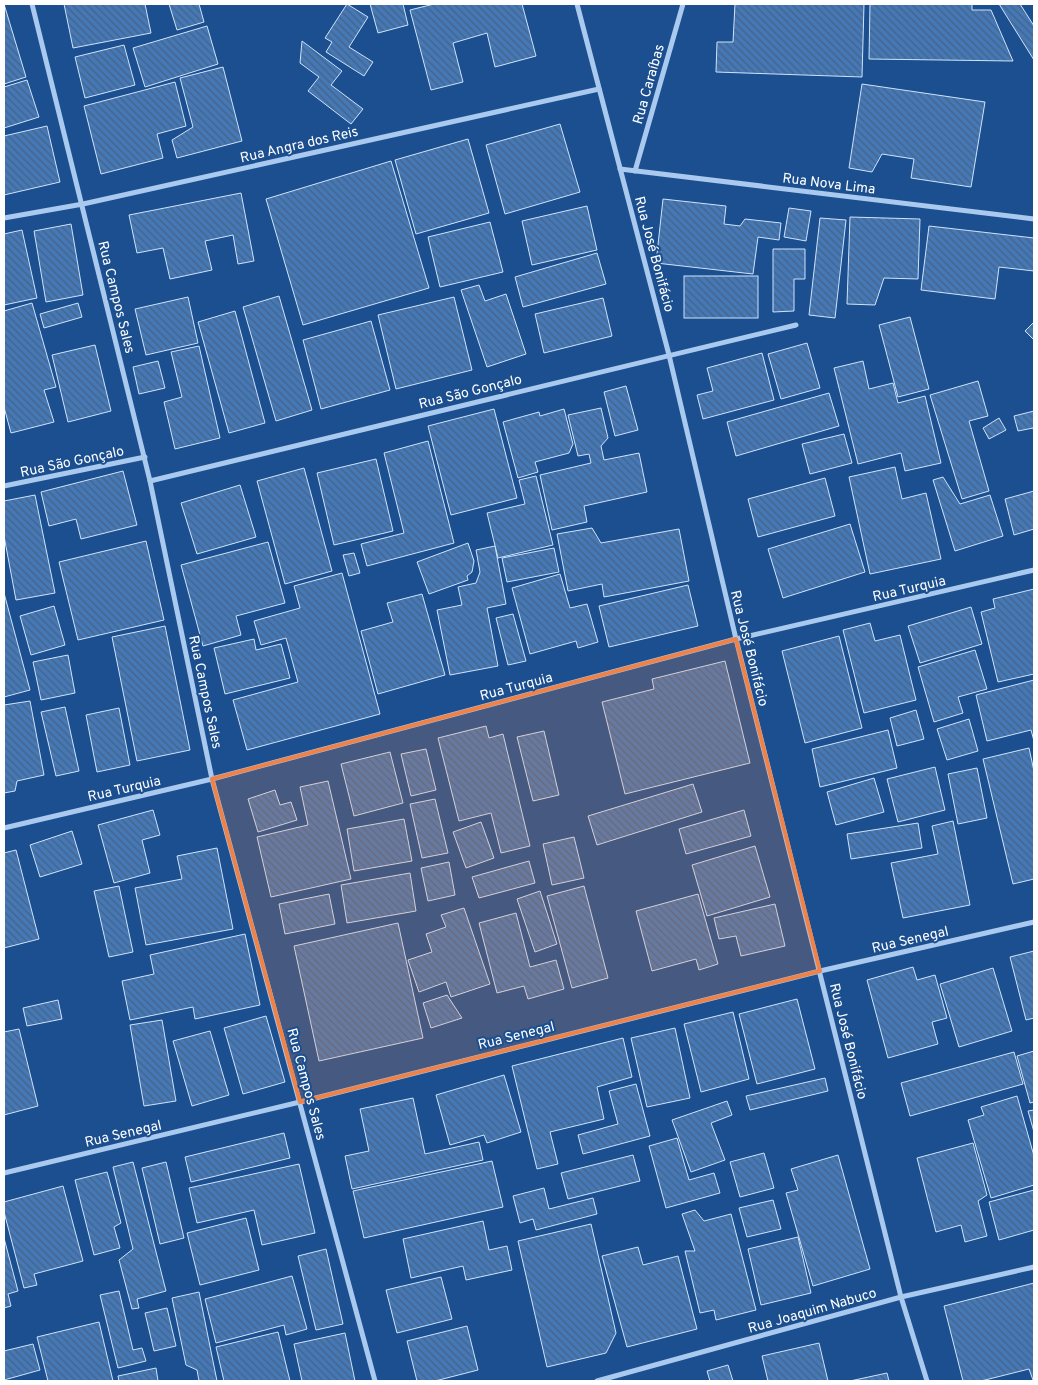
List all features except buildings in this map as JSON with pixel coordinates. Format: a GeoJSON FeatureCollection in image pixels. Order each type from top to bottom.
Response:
{"type":"FeatureCollection","features":[{"type":"Feature","properties":{"kind":"street","name":"Rua Campos Sales"},"geometry":{"type":"LineString","coordinates":[[32,4],[145,457],[212,779],[375,1381]]}},
{"type":"Feature","properties":{"kind":"street","name":"Rua José Bonifácio"},"geometry":{"type":"LineString","coordinates":[[577,4],[669,355],[736,639],[900,1297],[927,1381]]}},
{"type":"Feature","properties":{"kind":"street","name":"Rua Caraíbas"},"geometry":{"type":"LineString","coordinates":[[636,170],[683,4]]}},
{"type":"Feature","properties":{"kind":"street","name":"Rua Angra dos Reis"},"geometry":{"type":"LineString","coordinates":[[4,218],[83,204],[599,89]]}},
{"type":"Feature","properties":{"kind":"street","name":"Rua Nova Lima"},"geometry":{"type":"LineString","coordinates":[[620,169],[1034,219]]}},
{"type":"Feature","properties":{"kind":"street","name":"Rua São Gonçalo"},"geometry":{"type":"LineString","coordinates":[[150,481],[796,325]]}},
{"type":"Feature","properties":{"kind":"street","name":"Rua São Gonçalo"},"geometry":{"type":"LineString","coordinates":[[4,486],[145,457]]}},
{"type":"Feature","properties":{"kind":"street","name":"Rua Turquia"},"geometry":{"type":"LineString","coordinates":[[4,828],[212,779],[736,639],[1034,570]]}},
{"type":"Feature","properties":{"kind":"street","name":"Rua Senegal"},"geometry":{"type":"LineString","coordinates":[[4,1173],[300,1102],[820,971],[1034,922]]}},
{"type":"Feature","properties":{"kind":"street","name":"Rua Joaquim Nabuco"},"geometry":{"type":"LineString","coordinates":[[597,1381],[900,1297],[1034,1267]]}},
{"type":"Feature","properties":{"kind":"highlighted area"},"geometry":{"type":"Polygon","coordinates":[[[736,639],[820,971],[300,1102],[212,779],[736,639]]]}}]}
